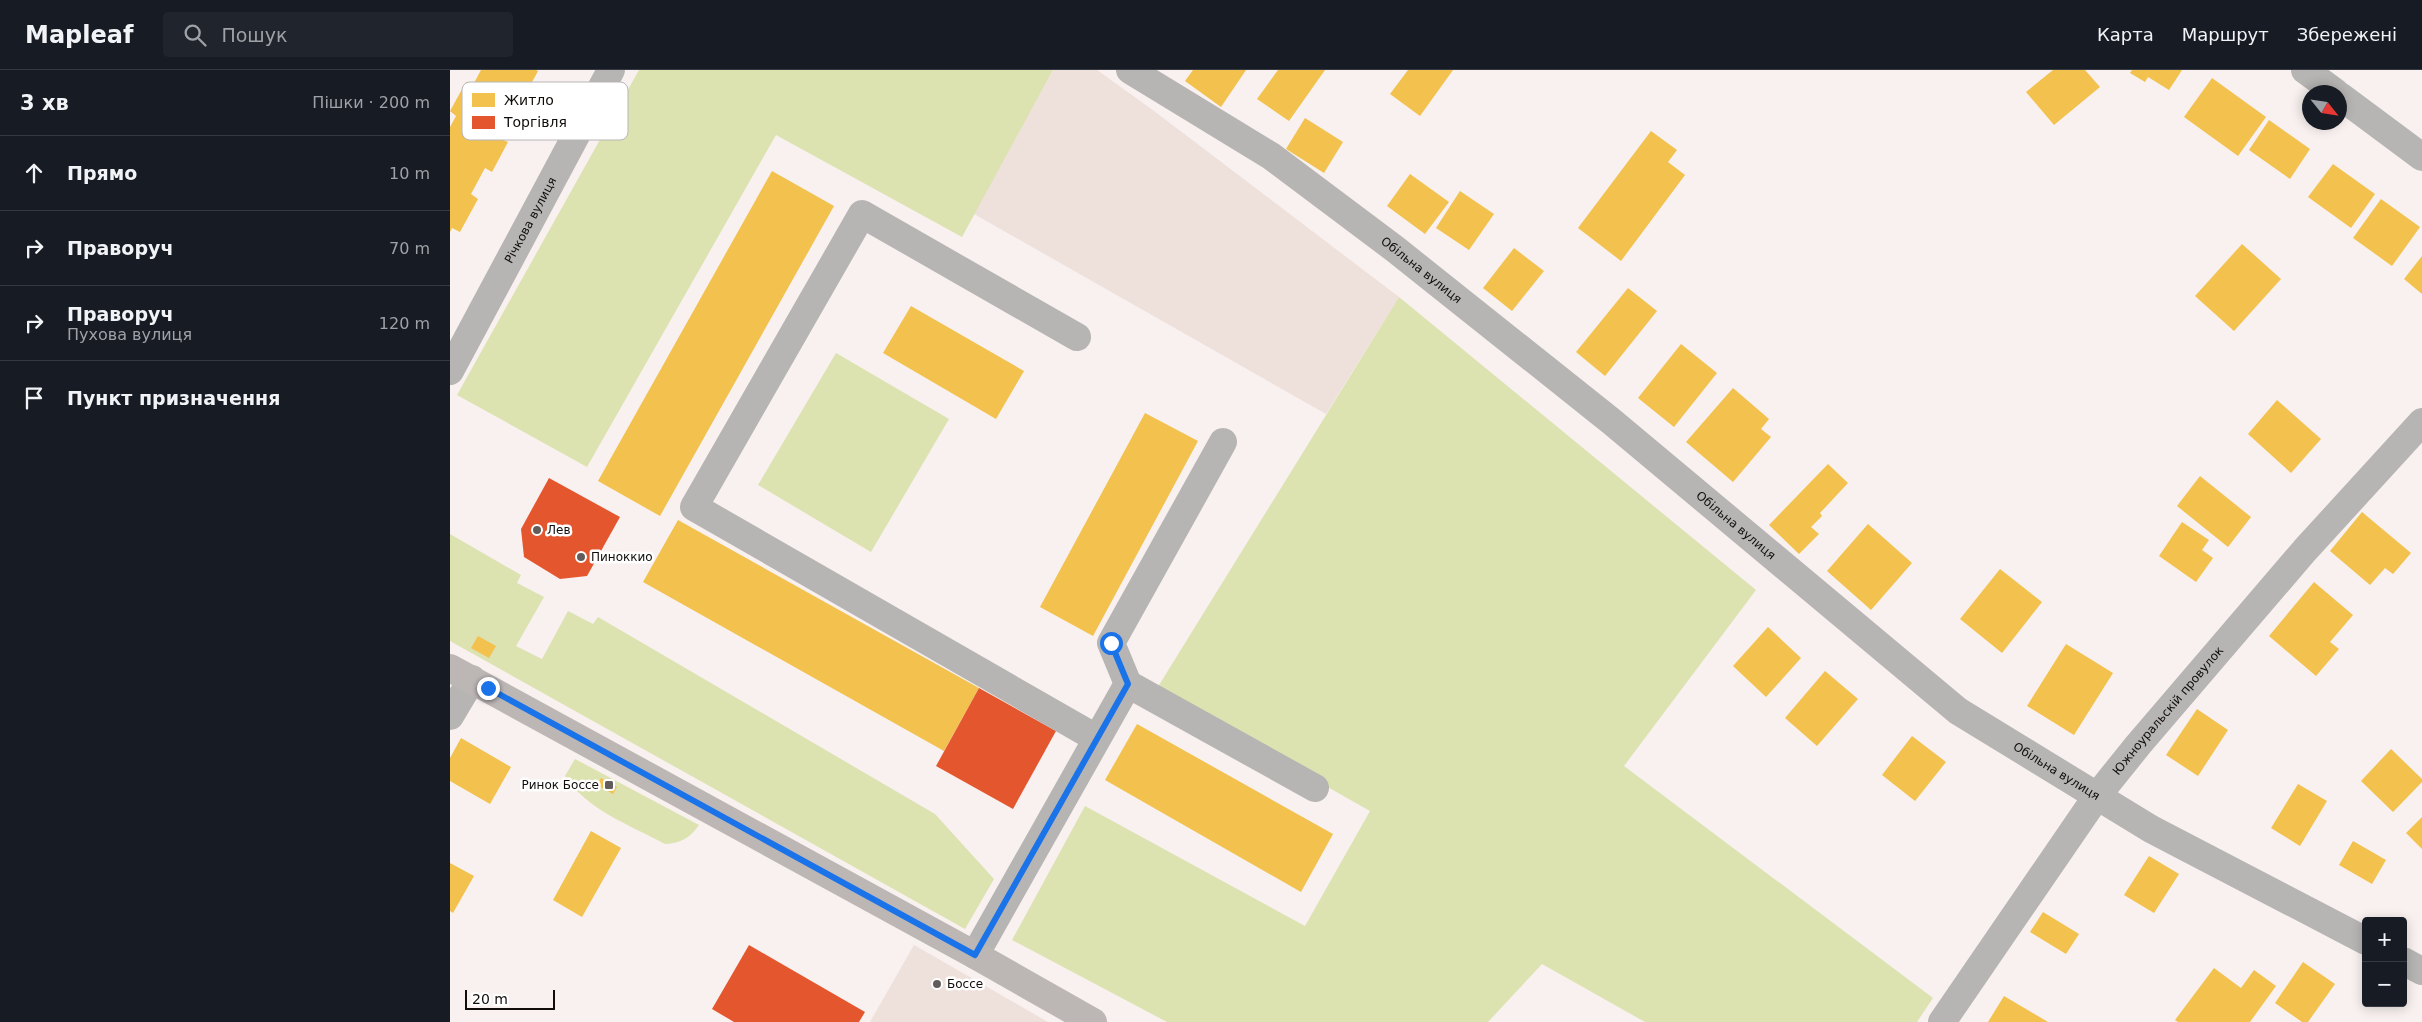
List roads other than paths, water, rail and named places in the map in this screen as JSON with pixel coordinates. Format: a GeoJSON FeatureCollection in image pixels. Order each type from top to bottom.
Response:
{"type":"FeatureCollection","features":[{"type":"Feature","properties":{"kind":"main road"},"geometry":{"type":"LineString","coordinates":[[461,674],[975,955],[1093,1022]]}},
{"type":"Feature","properties":{"kind":"street","name":"Річкова вулиця"},"geometry":{"type":"LineString","coordinates":[[606,82],[612,70]]}},
{"type":"Feature","properties":{"kind":"street","name":"Обільна вулиця"},"geometry":{"type":"LineString","coordinates":[[1130,70],[1271,156],[1395,249],[1611,421],[1958,711],[2151,829],[2362,940]]}},
{"type":"Feature","properties":{"kind":"street"},"geometry":{"type":"LineString","coordinates":[[2305,70],[2325,85]]}},
{"type":"Feature","properties":{"kind":"street"},"geometry":{"type":"LineString","coordinates":[[2347,101],[2422,157]]}},
{"type":"Feature","properties":{"kind":"street","name":"Річкова вулиця"},"geometry":{"type":"LineString","coordinates":[[450,371],[574,140]]}},
{"type":"Feature","properties":{"kind":"street"},"geometry":{"type":"LineString","coordinates":[[1077,337],[862,214],[694,507],[1096,738]]}},
{"type":"Feature","properties":{"kind":"street","name":"Южноуральскій провулок"},"geometry":{"type":"LineString","coordinates":[[1942,1022],[2097,796],[2305,550],[2422,422]]}},
{"type":"Feature","properties":{"kind":"street"},"geometry":{"type":"LineString","coordinates":[[1224,442],[1111,643],[1128,684],[1315,788]]}},
{"type":"Feature","properties":{"kind":"street"},"geometry":{"type":"LineString","coordinates":[[450,716],[461,674]]}},
{"type":"Feature","properties":{"kind":"street"},"geometry":{"type":"LineString","coordinates":[[975,955],[1128,684]]}},
{"type":"Feature","properties":{"kind":"street"},"geometry":{"type":"LineString","coordinates":[[2405,962],[2422,971]]}},
{"type":"Feature","properties":{"kind":"place","name":"Лев"},"geometry":{"type":"Point","coordinates":[537,530]}},
{"type":"Feature","properties":{"kind":"place","name":"Пиноккио"},"geometry":{"type":"Point","coordinates":[581,557]}},
{"type":"Feature","properties":{"kind":"place","name":"Ринок Боссе"},"geometry":{"type":"Point","coordinates":[609,785]}},
{"type":"Feature","properties":{"kind":"place","name":"Боссе"},"geometry":{"type":"Point","coordinates":[937,984]}}]}
